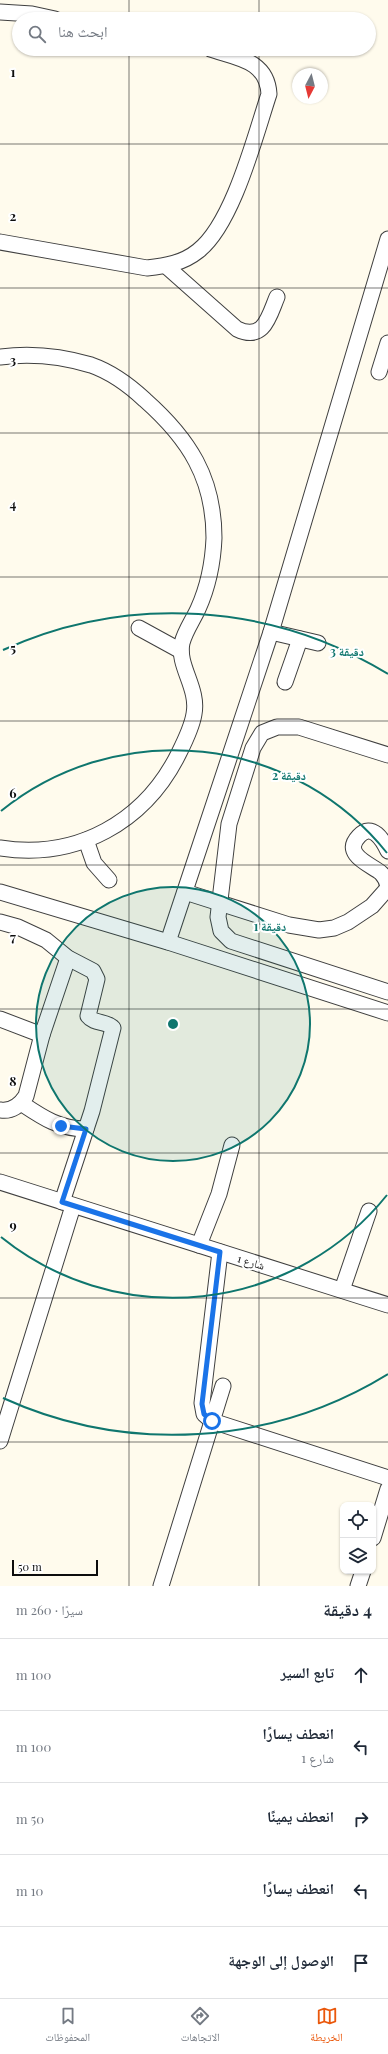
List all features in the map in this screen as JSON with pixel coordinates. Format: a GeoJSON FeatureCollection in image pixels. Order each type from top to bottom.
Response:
{"type":"FeatureCollection","features":[{"type":"Feature","properties":{"kind":"street"},"geometry":{"type":"LineString","coordinates":[[0,12],[12,13]]}},
{"type":"Feature","properties":{"kind":"street"},"geometry":{"type":"LineString","coordinates":[[0,242],[147,268],[166,266],[183,260],[198,251],[211,238],[232,199],[246,164],[269,94],[268,83],[263,72],[255,64],[231,56]]}},
{"type":"Feature","properties":{"kind":"street"},"geometry":{"type":"LineString","coordinates":[[168,942],[270,632],[388,239]]}},
{"type":"Feature","properties":{"kind":"street"},"geometry":{"type":"LineString","coordinates":[[166,266],[237,329],[243,332],[250,333],[262,328],[267,322],[277,297]]}},
{"type":"Feature","properties":{"kind":"street"},"geometry":{"type":"LineString","coordinates":[[379,372],[387,352]]}},
{"type":"Feature","properties":{"kind":"street"},"geometry":{"type":"LineString","coordinates":[[0,357],[32,355],[62,358],[91,366],[113,375],[158,411],[178,432],[194,455],[205,481],[212,509],[213,556],[205,592],[183,639],[181,651],[195,698],[194,713],[174,762],[149,798],[130,816],[109,830],[86,840],[60,847],[34,850],[0,848]]}},
{"type":"Feature","properties":{"kind":"street"},"geometry":{"type":"LineString","coordinates":[[139,628],[181,651]]}},
{"type":"Feature","properties":{"kind":"street"},"geometry":{"type":"LineString","coordinates":[[270,632],[318,643]]}},
{"type":"Feature","properties":{"kind":"street"},"geometry":{"type":"LineString","coordinates":[[285,682],[300,639]]}},
{"type":"Feature","properties":{"kind":"street"},"geometry":{"type":"LineString","coordinates":[[388,755],[299,727],[277,727],[262,733],[256,740],[253,748],[229,824],[219,903],[218,924],[221,931],[230,941],[388,992]]}},
{"type":"Feature","properties":{"kind":"street"},"geometry":{"type":"LineString","coordinates":[[185,892],[297,927],[319,930],[334,928],[348,922],[372,906],[388,888],[382,873],[360,859],[354,847],[356,840],[366,832],[373,832],[379,835],[383,840],[388,851]]}},
{"type":"Feature","properties":{"kind":"street"},"geometry":{"type":"LineString","coordinates":[[86,840],[94,863],[109,880]]}},
{"type":"Feature","properties":{"kind":"street"},"geometry":{"type":"LineString","coordinates":[[0,892],[168,942],[388,1013]]}},
{"type":"Feature","properties":{"kind":"street"},"geometry":{"type":"LineString","coordinates":[[0,922],[33,932],[46,940],[68,958],[93,971],[97,979],[88,1016],[93,1020],[111,1026],[114,1030],[86,1129],[67,1204],[0,1441]]}},
{"type":"Feature","properties":{"kind":"street"},"geometry":{"type":"LineString","coordinates":[[0,1110],[13,1108],[21,1103],[26,1096],[42,1035],[68,958]]}},
{"type":"Feature","properties":{"kind":"street"},"geometry":{"type":"LineString","coordinates":[[0,1019],[42,1035]]}},
{"type":"Feature","properties":{"kind":"street"},"geometry":{"type":"LineString","coordinates":[[21,1103],[50,1122],[61,1126],[86,1129]]}},
{"type":"Feature","properties":{"kind":"street"},"geometry":{"type":"LineString","coordinates":[[199,1245],[219,1194],[232,1145]]}},
{"type":"Feature","properties":{"kind":"street","name":"شارع 1"},"geometry":{"type":"LineString","coordinates":[[0,1182],[388,1305]]}},
{"type":"Feature","properties":{"kind":"street"},"geometry":{"type":"LineString","coordinates":[[342,1290],[369,1212]]}},
{"type":"Feature","properties":{"kind":"street"},"geometry":{"type":"LineString","coordinates":[[220,1252],[202,1404],[204,1414],[212,1421],[388,1478]]}},
{"type":"Feature","properties":{"kind":"street"},"geometry":{"type":"LineString","coordinates":[[161,1586],[223,1386]]}},
{"type":"Feature","properties":{"kind":"street"},"geometry":{"type":"LineString","coordinates":[[376,1528],[388,1489]]}},
{"type":"Feature","properties":{"kind":"street"},"geometry":{"type":"LineString","coordinates":[[358,1586],[362,1574]]}},
{"type":"Feature","properties":{"kind":"route"},"geometry":{"type":"LineString","coordinates":[[61,1126],[74,1129],[86,1129],[62,1202],[220,1252],[202,1404],[204,1414],[212,1421]]}}]}
